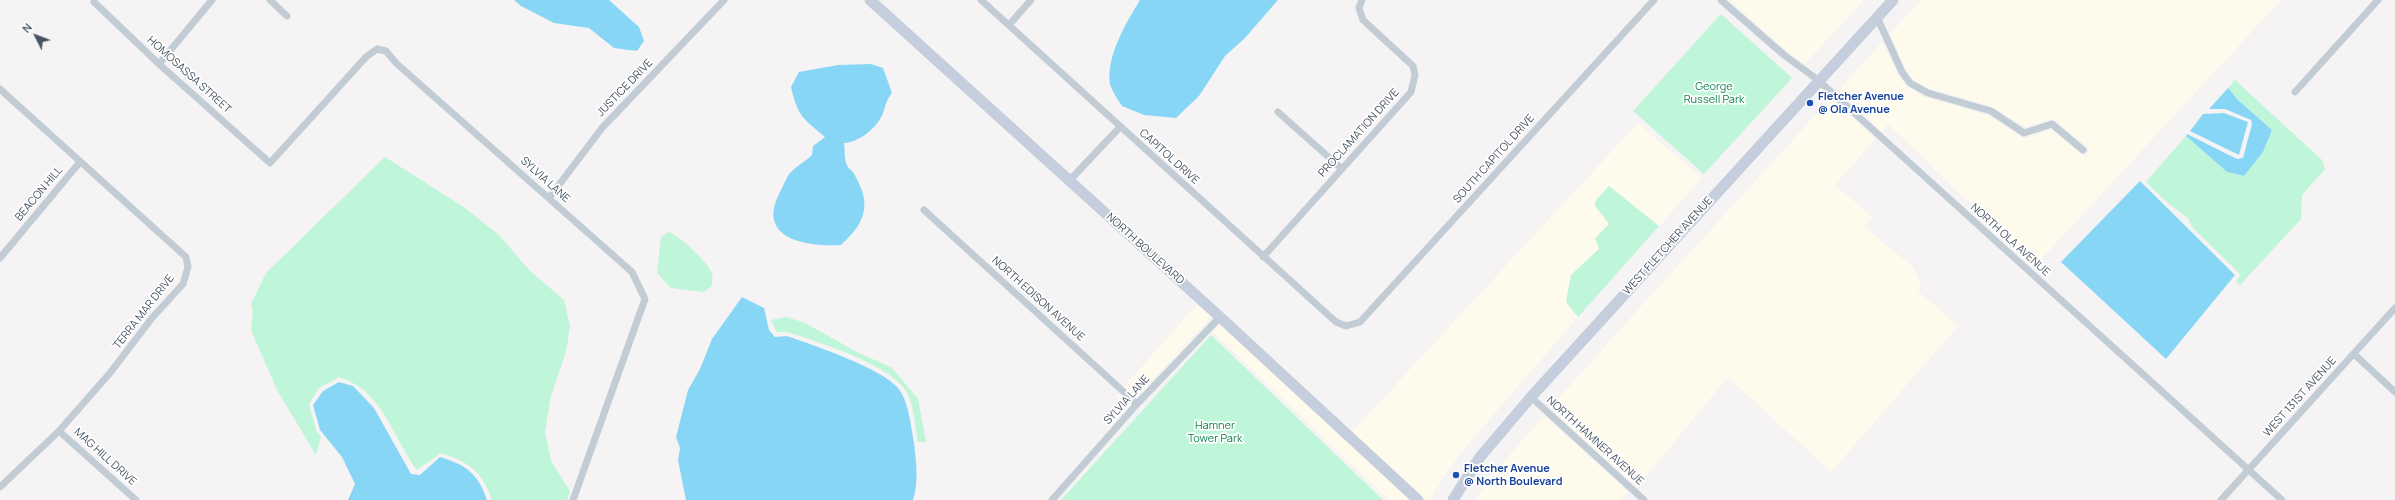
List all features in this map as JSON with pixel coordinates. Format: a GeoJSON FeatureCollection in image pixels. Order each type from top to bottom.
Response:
{"type":"FeatureCollection","features":[{"type":"Feature","properties":{"kind":"street"},"geometry":{"type":"LineString","coordinates":[[159,64],[212,0]]}},
{"type":"Feature","properties":{"kind":"street"},"geometry":{"type":"LineString","coordinates":[[270,0],[287,16]]}},
{"type":"Feature","properties":{"kind":"street","name":"JUSTICE DRIVE"},"geometry":{"type":"LineString","coordinates":[[549,198],[602,128],[724,0]]}},
{"type":"Feature","properties":{"kind":"street","name":"NORTH BOULEVARD"},"geometry":{"type":"LineString","coordinates":[[870,0],[1220,317],[1418,500]]}},
{"type":"Feature","properties":{"kind":"street","name":"CAPITOL DRIVE"},"geometry":{"type":"LineString","coordinates":[[981,0],[1263,257],[1336,322],[1346,326]]}},
{"type":"Feature","properties":{"kind":"street"},"geometry":{"type":"LineString","coordinates":[[1008,25],[1031,0]]}},
{"type":"Feature","properties":{"kind":"street","name":"PROCLAMATION DRIVE"},"geometry":{"type":"LineString","coordinates":[[1263,257],[1411,92],[1415,75],[1413,66],[1363,20],[1360,8],[1362,0]]}},
{"type":"Feature","properties":{"kind":"street","name":"SOUTH CAPITOL DRIVE"},"geometry":{"type":"LineString","coordinates":[[1346,326],[1360,322],[1654,0]]}},
{"type":"Feature","properties":{"kind":"street","name":"NORTH OLA AVENUE"},"geometry":{"type":"LineString","coordinates":[[1721,0],[1784,55],[1818,80],[2282,500]]}},
{"type":"Feature","properties":{"kind":"street","name":"WEST FLETCHER AVENUE"},"geometry":{"type":"LineString","coordinates":[[1453,500],[1480,457],[1531,397],[1818,80],[1893,0]]}},
{"type":"Feature","properties":{"kind":"street"},"geometry":{"type":"LineString","coordinates":[[2295,92],[2378,0]]}},
{"type":"Feature","properties":{"kind":"street","name":"HOMOSASSA STREET"},"geometry":{"type":"LineString","coordinates":[[94,2],[159,64],[270,163]]}},
{"type":"Feature","properties":{"kind":"street"},"geometry":{"type":"LineString","coordinates":[[1877,17],[1902,72],[1910,84],[1928,93],[1990,111],[2024,133],[2052,124],[2083,150]]}},
{"type":"Feature","properties":{"kind":"street","name":"SYLVIA LANE"},"geometry":{"type":"LineString","coordinates":[[270,163],[366,56],[373,50],[382,49],[632,272],[645,299],[573,500]]}},
{"type":"Feature","properties":{"kind":"street","name":"TERRA MAR DRIVE"},"geometry":{"type":"LineString","coordinates":[[0,89],[186,257],[188,267],[183,284],[152,318],[110,373],[59,431],[0,487]]}},
{"type":"Feature","properties":{"kind":"street"},"geometry":{"type":"LineString","coordinates":[[1278,112],[1342,169]]}},
{"type":"Feature","properties":{"kind":"street"},"geometry":{"type":"LineString","coordinates":[[1069,181],[1120,127]]}},
{"type":"Feature","properties":{"kind":"street","name":"BEACON HILL"},"geometry":{"type":"LineString","coordinates":[[0,258],[80,162]]}},
{"type":"Feature","properties":{"kind":"street","name":"NORTH EDISON AVENUE"},"geometry":{"type":"LineString","coordinates":[[924,210],[1137,404]]}},
{"type":"Feature","properties":{"kind":"street","name":"WEST 131ST AVENUE"},"geometry":{"type":"LineString","coordinates":[[2221,500],[2395,308]]}},
{"type":"Feature","properties":{"kind":"street","name":"SYLVIA LANE"},"geometry":{"type":"LineString","coordinates":[[1052,500],[1137,404],[1220,317]]}},
{"type":"Feature","properties":{"kind":"street"},"geometry":{"type":"LineString","coordinates":[[2354,354],[2395,392]]}},
{"type":"Feature","properties":{"kind":"street","name":"NORTH HAMNER AVENUE"},"geometry":{"type":"LineString","coordinates":[[1531,397],[1644,500]]}},
{"type":"Feature","properties":{"kind":"street","name":"MAG HILL DRIVE"},"geometry":{"type":"LineString","coordinates":[[59,431],[136,500]]}},
{"type":"Feature","properties":{"kind":"shaded area"},"geometry":{"type":"Polygon","coordinates":[[[1730,0],[1864,0],[1805,64],[1787,51],[1730,0]]]}},
{"type":"Feature","properties":{"kind":"shaded area"},"geometry":{"type":"Polygon","coordinates":[[[1921,0],[2281,0],[2035,266],[1888,124],[1882,132],[1838,91],[1882,42],[1898,75],[1906,86],[1924,97],[1989,116],[2022,137],[2027,138],[2051,130],[2085,157],[2090,149],[2055,120],[2050,119],[2025,127],[1991,106],[1928,88],[1914,80],[1906,70],[1890,34],[1921,0]]]}},
{"type":"Feature","properties":{"kind":"shaded area"},"geometry":{"type":"Polygon","coordinates":[[[1831,98],[1875,139],[1835,185],[1872,217],[1864,227],[1912,266],[1921,283],[1918,291],[1958,326],[1831,472],[1728,377],[1637,487],[1550,408],[1831,98]]]}},
{"type":"Feature","properties":{"kind":"shaded area"},"geometry":{"type":"Polygon","coordinates":[[[1638,123],[1702,178],[1659,226],[1609,186],[1596,200],[1595,206],[1610,224],[1595,238],[1599,249],[1571,275],[1566,302],[1578,317],[1462,451],[1430,500],[1426,500],[1352,432],[1638,123]]]}},
{"type":"Feature","properties":{"kind":"shaded area"},"geometry":{"type":"Polygon","coordinates":[[[1198,303],[1212,316],[1126,408],[1117,396],[1119,393],[1198,303]]]}},
{"type":"Feature","properties":{"kind":"shaded area"},"geometry":{"type":"Polygon","coordinates":[[[1221,324],[1411,500],[1389,500],[1213,332],[1221,324]]]}},
{"type":"Feature","properties":{"kind":"shaded area"},"geometry":{"type":"Polygon","coordinates":[[[1544,416],[1628,492],[1620,500],[1476,500],[1489,478],[1544,416]]]}},
{"type":"Feature","properties":{"kind":"green space","name":"George Russell Park"},"geometry":{"type":"Polygon","coordinates":[[[1721,14],[1792,78],[1704,174],[1633,111],[1721,14]]]}},
{"type":"Feature","properties":{"kind":"green space"},"geometry":{"type":"Polygon","coordinates":[[[2235,80],[2322,160],[2325,169],[2302,195],[2301,219],[2240,285],[2236,281],[2240,276],[2238,272],[2192,227],[2188,218],[2170,205],[2146,182],[2186,136],[2227,172],[2244,176],[2263,152],[2272,130],[2238,100],[2228,88],[2235,80]]]}},
{"type":"Feature","properties":{"kind":"green space"},"geometry":{"type":"Polygon","coordinates":[[[385,157],[465,208],[499,235],[530,271],[564,300],[570,326],[566,352],[551,396],[545,432],[551,461],[570,491],[567,500],[492,500],[484,482],[473,469],[467,464],[451,456],[441,453],[417,470],[408,457],[386,416],[377,404],[367,393],[354,384],[339,377],[319,388],[309,404],[316,430],[321,437],[316,455],[277,390],[251,330],[253,313],[251,304],[266,273],[385,157]]]}},
{"type":"Feature","properties":{"kind":"green space"},"geometry":{"type":"Polygon","coordinates":[[[1609,186],[1659,226],[1578,317],[1566,302],[1571,275],[1599,249],[1595,238],[1609,224],[1595,206],[1596,200],[1609,186]]]}},
{"type":"Feature","properties":{"kind":"green space"},"geometry":{"type":"Polygon","coordinates":[[[669,232],[700,256],[709,269],[712,275],[712,286],[704,292],[671,288],[657,273],[661,237],[669,232]]]}},
{"type":"Feature","properties":{"kind":"green space"},"geometry":{"type":"Polygon","coordinates":[[[787,317],[805,323],[855,351],[892,368],[918,399],[926,442],[918,442],[914,414],[910,400],[904,388],[894,379],[882,370],[850,354],[788,332],[777,332],[771,320],[787,317]]]}},
{"type":"Feature","properties":{"kind":"green space","name":"Hamner Tower Park"},"geometry":{"type":"Polygon","coordinates":[[[1211,335],[1383,500],[1061,500],[1211,335]]]}},
{"type":"Feature","properties":{"kind":"water"},"geometry":{"type":"Polygon","coordinates":[[[514,0],[609,0],[639,27],[644,41],[637,51],[614,48],[589,28],[554,23],[521,6],[514,0]]]}},
{"type":"Feature","properties":{"kind":"water"},"geometry":{"type":"Polygon","coordinates":[[[1140,0],[1278,0],[1245,38],[1225,56],[1199,96],[1176,118],[1144,115],[1122,106],[1110,84],[1111,62],[1114,51],[1123,29],[1140,0]]]}},
{"type":"Feature","properties":{"kind":"water"},"geometry":{"type":"Polygon","coordinates":[[[871,64],[883,68],[892,93],[887,100],[883,113],[877,124],[862,137],[844,143],[847,165],[854,173],[863,195],[864,212],[861,220],[849,237],[841,245],[800,242],[788,237],[779,230],[774,220],[774,208],[790,173],[812,155],[813,146],[825,137],[802,116],[796,105],[791,87],[799,72],[838,65],[871,64]]]}},
{"type":"Feature","properties":{"kind":"water"},"geometry":{"type":"Polygon","coordinates":[[[2228,88],[2238,100],[2272,130],[2263,152],[2244,176],[2227,172],[2186,136],[2187,134],[2237,159],[2243,158],[2252,124],[2251,120],[2225,109],[2209,109],[2228,88]]]}},
{"type":"Feature","properties":{"kind":"water"},"geometry":{"type":"Polygon","coordinates":[[[2224,113],[2248,122],[2239,155],[2190,131],[2203,114],[2224,113]]]}},
{"type":"Feature","properties":{"kind":"water"},"geometry":{"type":"Polygon","coordinates":[[[2140,181],[2235,275],[2166,359],[2061,262],[2140,181]]]}},
{"type":"Feature","properties":{"kind":"water"},"geometry":{"type":"Polygon","coordinates":[[[742,297],[764,308],[769,330],[775,337],[787,336],[849,359],[882,375],[894,384],[901,392],[908,410],[915,450],[916,486],[913,500],[686,500],[678,460],[680,448],[676,437],[688,390],[700,369],[712,339],[742,297]]]}},
{"type":"Feature","properties":{"kind":"water"},"geometry":{"type":"Polygon","coordinates":[[[339,382],[353,386],[374,408],[411,474],[420,475],[440,457],[449,460],[470,471],[480,483],[487,500],[348,500],[355,484],[342,457],[320,430],[313,405],[323,391],[339,382]]]}},
{"type":"Feature","properties":{"kind":"place","name":"Fletcher Avenue @ Ola Avenue"},"geometry":{"type":"Point","coordinates":[1810,103]}},
{"type":"Feature","properties":{"kind":"place","name":"Fletcher Avenue @ North Boulevard"},"geometry":{"type":"Point","coordinates":[1456,475]}}]}
